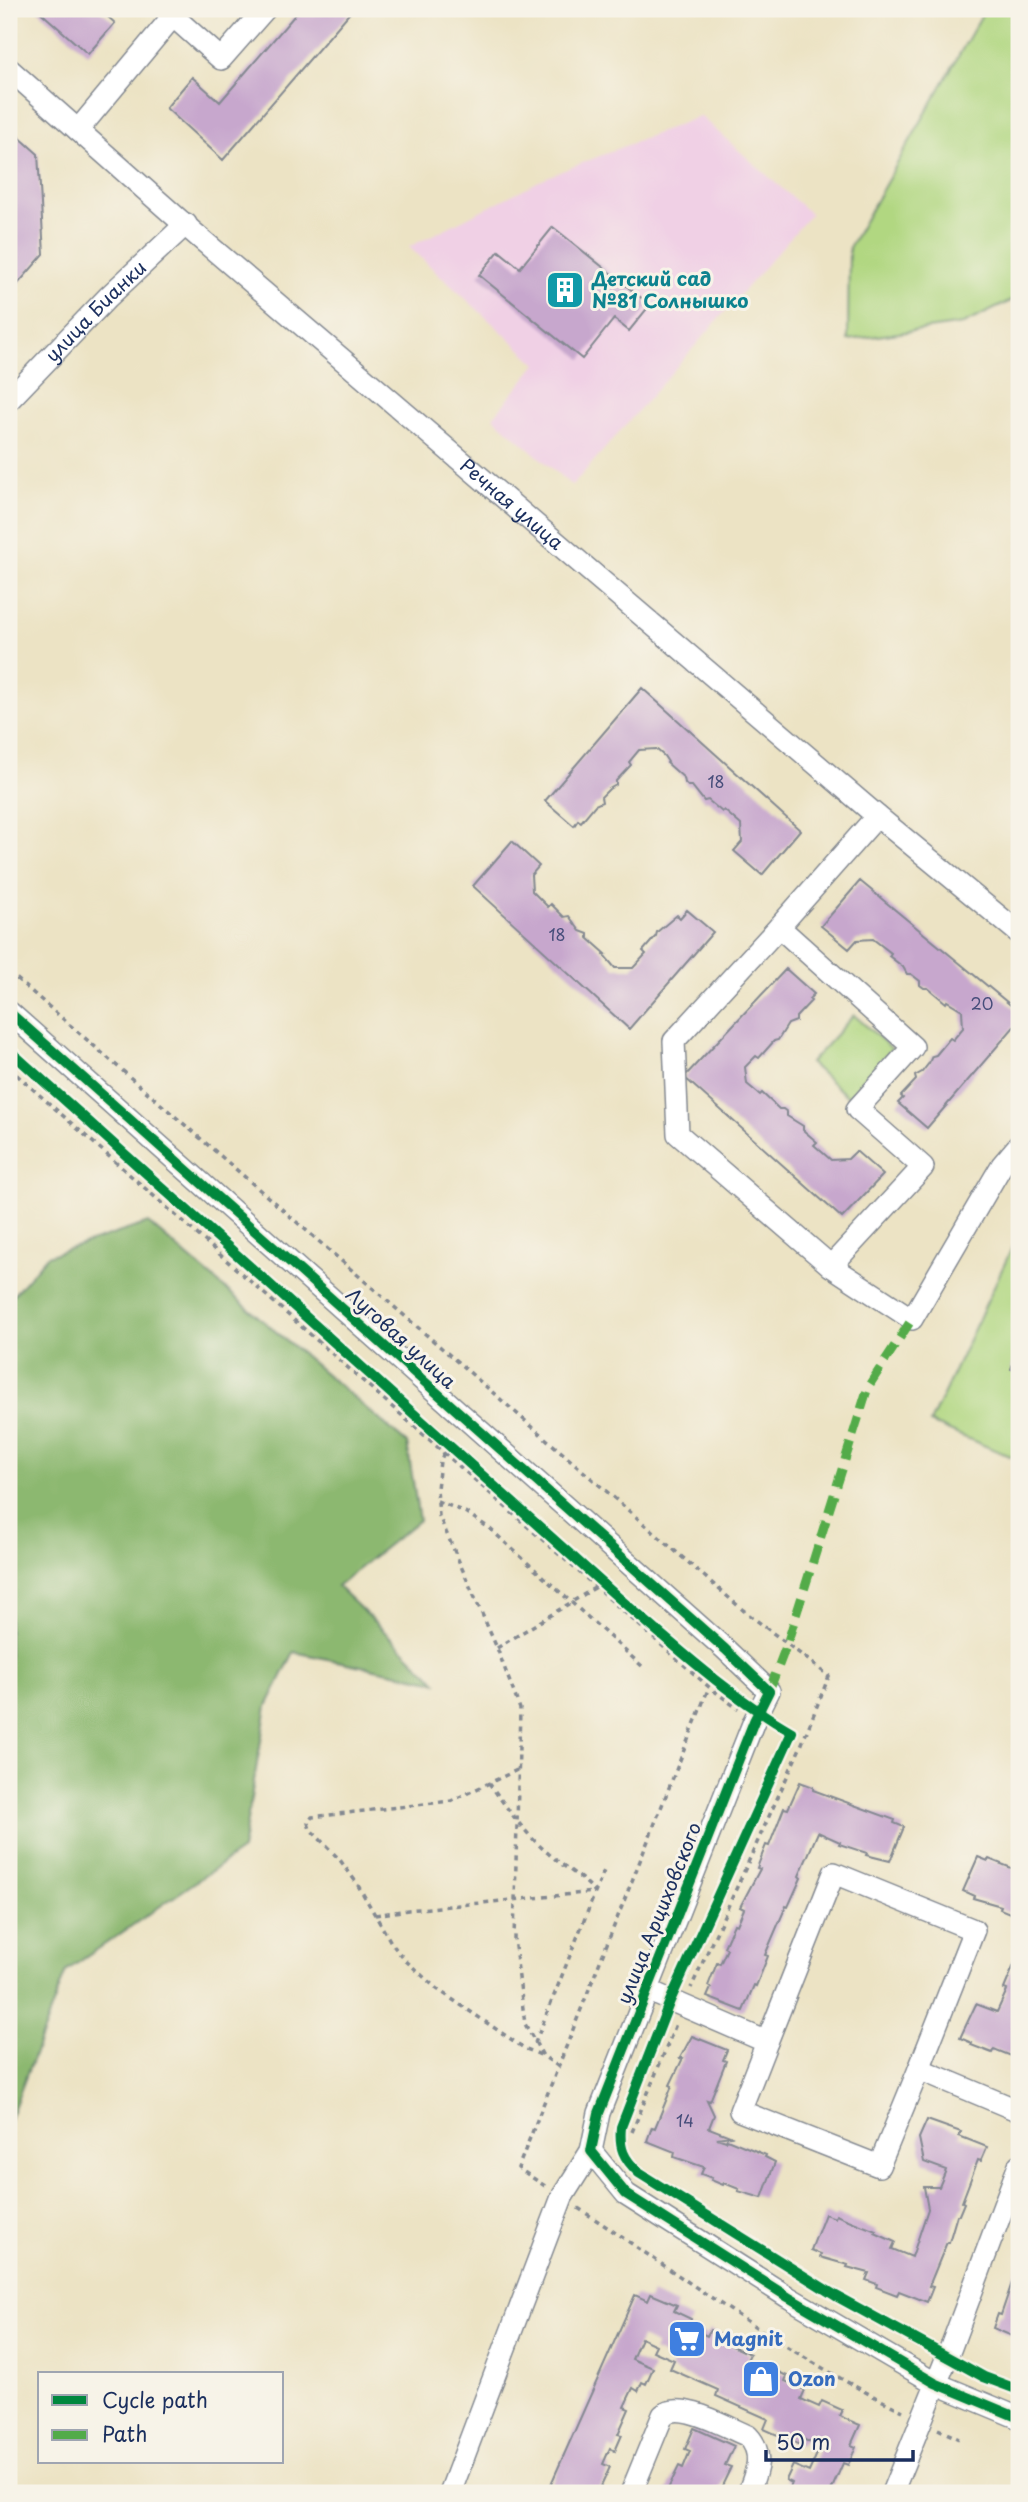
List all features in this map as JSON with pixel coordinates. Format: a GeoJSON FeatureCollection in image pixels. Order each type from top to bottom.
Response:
{"type":"FeatureCollection","features":[{"type":"Feature","properties":{"kind":"street"},"geometry":{"type":"LineString","coordinates":[[78,130],[169,12],[221,60],[265,9]]}},
{"type":"Feature","properties":{"kind":"street","name":"Речная улица"},"geometry":{"type":"LineString","coordinates":[[9,69],[186,225],[877,816],[1019,933]]}},
{"type":"Feature","properties":{"kind":"street","name":"улица Бианки"},"geometry":{"type":"LineString","coordinates":[[9,400],[108,297],[186,225]]}},
{"type":"Feature","properties":{"kind":"street"},"geometry":{"type":"LineString","coordinates":[[877,816],[779,928],[674,1041],[678,1134],[831,1266],[912,1319],[1002,1165],[1019,1145]]}},
{"type":"Feature","properties":{"kind":"street"},"geometry":{"type":"LineString","coordinates":[[779,928],[913,1047],[857,1109],[923,1167],[831,1266]]}},
{"type":"Feature","properties":{"kind":"street","name":"Луговая улица"},"geometry":{"type":"LineString","coordinates":[[9,1012],[769,1691]]}},
{"type":"Feature","properties":{"kind":"street","name":"улица Арциховского"},"geometry":{"type":"LineString","coordinates":[[450,2493],[562,2197],[591,2151],[599,2113],[756,1717],[769,1691]]}},
{"type":"Feature","properties":{"kind":"street"},"geometry":{"type":"LineString","coordinates":[[834,1873],[974,1930],[919,2069],[879,2166],[740,2111],[834,1873]]}},
{"type":"Feature","properties":{"kind":"street"},"geometry":{"type":"LineString","coordinates":[[647,1990],[767,2042]]}},
{"type":"Feature","properties":{"kind":"street"},"geometry":{"type":"LineString","coordinates":[[919,2069],[1019,2110]]}},
{"type":"Feature","properties":{"kind":"street"},"geometry":{"type":"LineString","coordinates":[[591,2151],[626,2194],[788,2297],[935,2383],[1019,2418]]}},
{"type":"Feature","properties":{"kind":"street"},"geometry":{"type":"LineString","coordinates":[[892,2493],[1019,2165]]}},
{"type":"Feature","properties":{"kind":"street"},"geometry":{"type":"LineString","coordinates":[[631,2493],[663,2415],[674,2409],[685,2410],[752,2440],[758,2456],[757,2469],[748,2493]]}},
{"type":"Feature","properties":{"kind":"path"},"geometry":{"type":"LineString","coordinates":[[9,972],[743,1610],[829,1676],[801,1746],[683,2006],[632,2132]]}},
{"type":"Feature","properties":{"kind":"path"},"geometry":{"type":"LineString","coordinates":[[9,1068],[709,1687],[756,1717]]}},
{"type":"Feature","properties":{"kind":"path"},"geometry":{"type":"LineString","coordinates":[[116,1147],[621,1601],[756,1717]]}},
{"type":"Feature","properties":{"kind":"path"},"geometry":{"type":"LineString","coordinates":[[444,1453],[439,1469],[437,1501],[443,1529],[497,1648],[520,1709],[514,1939],[523,2015],[543,2056]]}},
{"type":"Feature","properties":{"kind":"path"},"geometry":{"type":"LineString","coordinates":[[437,1501],[465,1512],[489,1528],[643,1667]]}},
{"type":"Feature","properties":{"kind":"path"},"geometry":{"type":"LineString","coordinates":[[497,1648],[596,1587]]}},
{"type":"Feature","properties":{"kind":"path"},"geometry":{"type":"LineString","coordinates":[[709,1687],[519,2168],[702,2293],[799,2355],[859,2390],[958,2438]]}},
{"type":"Feature","properties":{"kind":"path"},"geometry":{"type":"LineString","coordinates":[[517,1770],[451,1801],[310,1818],[310,1829],[340,1860],[392,1944],[419,1975],[524,2048],[559,2067]]}},
{"type":"Feature","properties":{"kind":"path"},"geometry":{"type":"LineString","coordinates":[[489,1783],[516,1819],[549,1855],[588,1883],[595,1892]]}},
{"type":"Feature","properties":{"kind":"path"},"geometry":{"type":"LineString","coordinates":[[535,2043],[605,1868]]}},
{"type":"Feature","properties":{"kind":"path"},"geometry":{"type":"LineString","coordinates":[[375,1915],[595,1892]]}},
{"type":"Feature","properties":{"kind":"path"},"geometry":{"type":"LineString","coordinates":[[620,2140],[621,2127]]}},
{"type":"Feature","properties":{"kind":"shaded area"},"geometry":{"type":"Polygon","coordinates":[[[700,116],[811,214],[572,486],[493,417],[537,364],[409,247],[547,177],[700,116]]]}},
{"type":"Feature","properties":{"kind":"green space"},"geometry":{"type":"Polygon","coordinates":[[[1019,9],[1019,297],[963,324],[848,340],[849,248],[984,11],[1019,9]]]}},
{"type":"Feature","properties":{"kind":"green space"},"geometry":{"type":"Polygon","coordinates":[[[854,1015],[892,1049],[848,1097],[810,1063],[854,1015]]]}},
{"type":"Feature","properties":{"kind":"green space"},"geometry":{"type":"Polygon","coordinates":[[[148,1223],[407,1443],[419,1520],[337,1586],[437,1682],[294,1652],[267,1706],[242,1850],[66,1971],[9,2121],[9,1300],[47,1256],[148,1223]]]}},
{"type":"Feature","properties":{"kind":"green space"},"geometry":{"type":"Polygon","coordinates":[[[1019,1233],[1019,1460],[930,1423],[1019,1233]]]}},
{"type":"Feature","properties":{"kind":"building"},"geometry":{"type":"Polygon","coordinates":[[[37,9],[99,9],[115,23],[88,54],[37,9]]]}},
{"type":"Feature","properties":{"kind":"building"},"geometry":{"type":"Polygon","coordinates":[[[300,9],[353,9],[223,160],[166,108],[192,77],[220,102],[300,9]]]}},
{"type":"Feature","properties":{"kind":"building"},"geometry":{"type":"Polygon","coordinates":[[[9,128],[38,154],[44,254],[9,294],[9,128]]]}},
{"type":"Feature","properties":{"kind":"building","name":"Детский сад №81 Солнышко"},"geometry":{"type":"Polygon","coordinates":[[[553,227],[650,305],[629,331],[614,319],[582,359],[479,275],[499,251],[520,268],[553,227]]]}},
{"type":"Feature","properties":{"kind":"building"},"geometry":{"type":"Polygon","coordinates":[[[642,688],[800,830],[762,875],[734,851],[742,842],[741,825],[724,810],[722,812],[708,800],[704,801],[656,749],[639,750],[629,762],[631,765],[616,781],[616,785],[601,797],[602,802],[595,805],[581,822],[578,820],[574,826],[545,801],[642,688]]]}},
{"type":"Feature","properties":{"kind":"building"},"geometry":{"type":"Polygon","coordinates":[[[512,841],[539,866],[531,875],[532,891],[548,907],[551,904],[564,917],[569,916],[580,931],[588,934],[588,938],[606,954],[604,955],[615,968],[633,968],[646,954],[643,951],[657,932],[677,915],[680,918],[687,910],[713,932],[629,1029],[473,886],[512,841]]]}},
{"type":"Feature","properties":{"kind":"building"},"geometry":{"type":"Polygon","coordinates":[[[860,881],[1019,1012],[1019,1021],[927,1128],[898,1103],[932,1056],[936,1055],[950,1038],[953,1040],[963,1028],[962,1010],[947,1001],[946,1003],[920,985],[920,981],[907,974],[903,967],[889,956],[891,953],[873,939],[857,940],[849,949],[821,926],[860,881]]]}},
{"type":"Feature","properties":{"kind":"building"},"geometry":{"type":"Polygon","coordinates":[[[786,969],[814,994],[796,1017],[796,1021],[788,1024],[778,1040],[745,1067],[747,1084],[803,1126],[803,1130],[817,1142],[814,1145],[831,1160],[848,1159],[856,1151],[883,1175],[842,1218],[684,1077],[786,969]]]}},
{"type":"Feature","properties":{"kind":"building"},"geometry":{"type":"Polygon","coordinates":[[[1019,1348],[1019,1372],[1011,1369],[1019,1348]]]}},
{"type":"Feature","properties":{"kind":"building"},"geometry":{"type":"Polygon","coordinates":[[[800,1782],[813,1787],[813,1790],[895,1820],[894,1823],[904,1827],[890,1861],[866,1855],[867,1853],[839,1844],[840,1842],[818,1832],[799,1876],[801,1878],[765,1955],[768,1956],[756,1986],[754,1985],[743,2011],[707,1997],[711,1988],[708,1986],[717,1963],[720,1964],[727,1949],[724,1947],[734,1924],[737,1925],[744,1909],[740,1907],[760,1869],[757,1868],[766,1845],[769,1846],[784,1808],[788,1809],[800,1782]]]}},
{"type":"Feature","properties":{"kind":"building"},"geometry":{"type":"Polygon","coordinates":[[[978,1857],[1019,1871],[1019,1914],[1012,1914],[1000,1909],[1001,1906],[973,1898],[974,1896],[963,1891],[978,1857]]]}},
{"type":"Feature","properties":{"kind":"building"},"geometry":{"type":"Polygon","coordinates":[[[1019,1953],[1019,2059],[994,2049],[992,2053],[960,2038],[976,2004],[997,2012],[1019,1953]]]}},
{"type":"Feature","properties":{"kind":"building"},"geometry":{"type":"Polygon","coordinates":[[[692,2036],[727,2050],[723,2060],[726,2061],[710,2101],[707,2100],[714,2115],[709,2128],[730,2136],[717,2138],[727,2139],[766,2155],[765,2157],[775,2162],[762,2198],[711,2180],[712,2178],[701,2174],[704,2167],[674,2157],[675,2152],[647,2141],[652,2127],[655,2128],[683,2058],[680,2058],[692,2036]]]}},
{"type":"Feature","properties":{"kind":"building"},"geometry":{"type":"Polygon","coordinates":[[[927,2120],[961,2132],[959,2136],[987,2147],[981,2161],[978,2160],[949,2242],[929,2286],[933,2287],[927,2302],[899,2291],[897,2295],[876,2287],[877,2284],[866,2280],[869,2273],[820,2257],[821,2254],[811,2250],[825,2214],[835,2218],[836,2215],[876,2231],[875,2233],[895,2242],[892,2249],[912,2257],[928,2209],[924,2187],[939,2187],[946,2170],[924,2162],[919,2138],[927,2120]]]}},
{"type":"Feature","properties":{"kind":"building"},"geometry":{"type":"Polygon","coordinates":[[[1019,2262],[1019,2339],[993,2328],[998,2314],[1001,2315],[1019,2262]]]}},
{"type":"Feature","properties":{"kind":"building"},"geometry":{"type":"Polygon","coordinates":[[[651,2294],[677,2305],[674,2311],[691,2319],[688,2327],[707,2336],[710,2330],[732,2340],[730,2345],[750,2354],[745,2364],[761,2371],[764,2365],[787,2376],[785,2381],[805,2390],[801,2399],[819,2407],[822,2401],[842,2410],[839,2416],[860,2425],[851,2445],[856,2447],[848,2465],[843,2463],[830,2493],[788,2493],[792,2483],[786,2480],[793,2465],[809,2472],[820,2447],[803,2439],[800,2445],[764,2429],[768,2419],[716,2396],[718,2390],[670,2369],[674,2360],[653,2351],[656,2345],[641,2338],[632,2359],[653,2368],[646,2384],[642,2382],[638,2391],[633,2388],[624,2407],[629,2409],[618,2434],[622,2435],[615,2451],[610,2448],[603,2464],[610,2467],[598,2493],[547,2493],[635,2295],[648,2301],[651,2294]]]}},
{"type":"Feature","properties":{"kind":"building"},"geometry":{"type":"Polygon","coordinates":[[[694,2428],[734,2446],[725,2465],[731,2467],[720,2490],[716,2488],[713,2493],[666,2493],[679,2466],[683,2468],[690,2451],[685,2449],[694,2428]]]}},
{"type":"Feature","properties":{"kind":"marked path"},"geometry":{"type":"LineString","coordinates":[[769,1691],[787,1644],[868,1387],[912,1319]]}},
{"type":"Feature","properties":{"kind":"cycle path"},"geometry":{"type":"LineString","coordinates":[[9,1012],[769,1691],[754,1721],[599,2113],[591,2151],[626,2194],[788,2297],[935,2383],[1019,2418]]}},
{"type":"Feature","properties":{"kind":"cycle path"},"geometry":{"type":"LineString","coordinates":[[9,1050],[621,1600],[725,1687],[792,1732],[670,2001],[621,2127],[623,2152],[639,2173],[836,2296],[984,2377],[1019,2390]]}},
{"type":"Feature","properties":{"kind":"place","name":"Детский сад №81 Солнышко"},"geometry":{"type":"Point","coordinates":[565,290]}},
{"type":"Feature","properties":{"kind":"place","name":"Magnit"},"geometry":{"type":"Point","coordinates":[687,2339]}},
{"type":"Feature","properties":{"kind":"place","name":"Ozon"},"geometry":{"type":"Point","coordinates":[761,2379]}}]}
